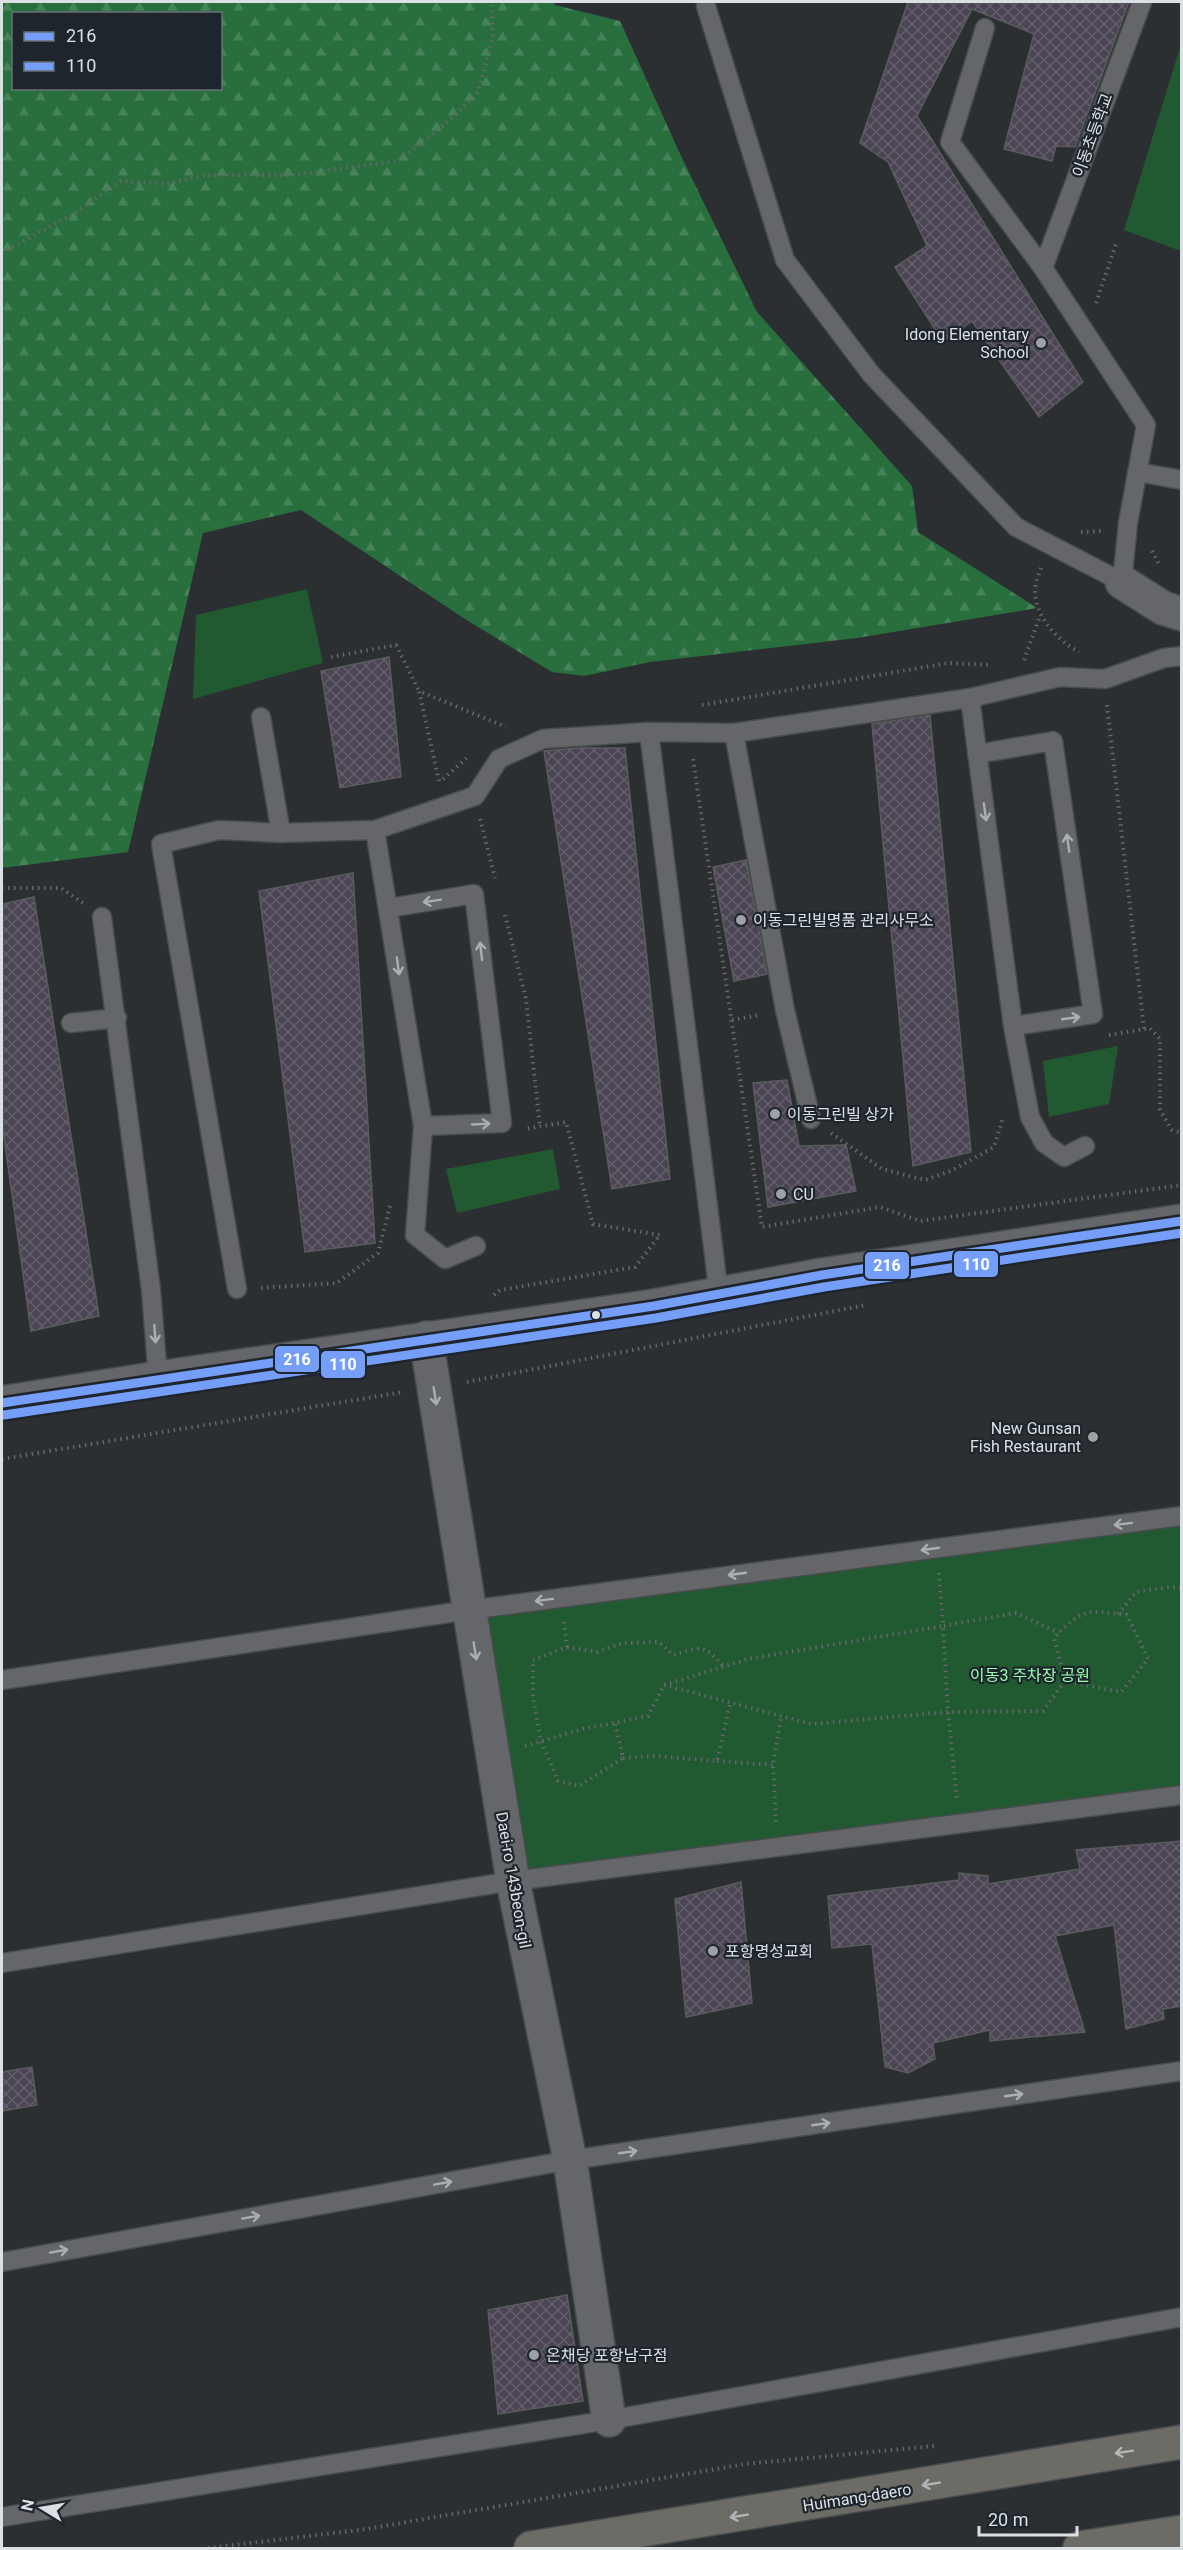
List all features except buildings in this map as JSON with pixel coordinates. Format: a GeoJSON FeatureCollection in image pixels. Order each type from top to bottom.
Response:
{"type":"FeatureCollection","features":[{"type":"Feature","properties":{"kind":"main road","name":"Huimang-daero"},"geometry":{"type":"LineString","coordinates":[[531,2548],[1182,2442]]}},
{"type":"Feature","properties":{"kind":"main road"},"geometry":{"type":"LineString","coordinates":[[1080,2548],[1182,2532]]}},
{"type":"Feature","properties":{"kind":"street"},"geometry":{"type":"LineString","coordinates":[[1122,582],[1163,608],[1182,614]]}},
{"type":"Feature","properties":{"kind":"street"},"geometry":{"type":"LineString","coordinates":[[2,1403],[719,1295],[822,1275],[1182,1221]]}},
{"type":"Feature","properties":{"kind":"street","name":"Daei-ro 143beon-gil"},"geometry":{"type":"LineString","coordinates":[[426,1338],[513,1881],[570,2160],[609,2420]]}},
{"type":"Feature","properties":{"kind":"lane","name":"이동초등학교"},"geometry":{"type":"LineString","coordinates":[[1043,268],[1142,2]]}},
{"type":"Feature","properties":{"kind":"lane"},"geometry":{"type":"LineString","coordinates":[[706,6],[785,260],[871,374],[1017,527],[1122,582],[1146,425],[1043,268],[950,142],[985,28]]}},
{"type":"Feature","properties":{"kind":"lane"},"geometry":{"type":"LineString","coordinates":[[1137,472],[1182,480]]}},
{"type":"Feature","properties":{"kind":"lane"},"geometry":{"type":"LineString","coordinates":[[237,1289],[161,844],[219,830],[281,833],[375,830],[475,796],[499,759],[543,739],[649,732],[734,733],[969,698],[1060,677],[1104,679],[1164,658],[1182,656]]}},
{"type":"Feature","properties":{"kind":"lane"},"geometry":{"type":"LineString","coordinates":[[969,698],[1013,1026],[1030,1118],[1044,1143],[1064,1157],[1085,1146]]}},
{"type":"Feature","properties":{"kind":"lane"},"geometry":{"type":"LineString","coordinates":[[261,717],[281,833]]}},
{"type":"Feature","properties":{"kind":"lane"},"geometry":{"type":"LineString","coordinates":[[649,732],[719,1295]]}},
{"type":"Feature","properties":{"kind":"lane"},"geometry":{"type":"LineString","coordinates":[[734,733],[785,1010],[811,1119]]}},
{"type":"Feature","properties":{"kind":"lane"},"geometry":{"type":"LineString","coordinates":[[977,754],[1053,741],[1092,1014],[1013,1026]]}},
{"type":"Feature","properties":{"kind":"lane"},"geometry":{"type":"LineString","coordinates":[[375,830],[423,1126],[415,1235],[445,1259],[476,1246]]}},
{"type":"Feature","properties":{"kind":"lane"},"geometry":{"type":"LineString","coordinates":[[389,908],[474,894],[502,1123],[423,1126]]}},
{"type":"Feature","properties":{"kind":"lane"},"geometry":{"type":"LineString","coordinates":[[102,917],[151,1290],[158,1378]]}},
{"type":"Feature","properties":{"kind":"lane"},"geometry":{"type":"LineString","coordinates":[[71,1023],[117,1018]]}},
{"type":"Feature","properties":{"kind":"lane"},"geometry":{"type":"LineString","coordinates":[[2,1680],[469,1610],[1182,1516]]}},
{"type":"Feature","properties":{"kind":"lane"},"geometry":{"type":"LineString","coordinates":[[2,1963],[513,1881],[1182,1795]]}},
{"type":"Feature","properties":{"kind":"lane"},"geometry":{"type":"LineString","coordinates":[[2,2262],[570,2160],[1182,2071]]}},
{"type":"Feature","properties":{"kind":"lane"},"geometry":{"type":"LineString","coordinates":[[2,2517],[609,2420],[1182,2317]]}},
{"type":"Feature","properties":{"kind":"path"},"geometry":{"type":"LineString","coordinates":[[2,253],[75,213],[121,181],[167,184],[207,175],[293,175],[398,161],[449,121],[478,92],[493,36],[491,2]]}},
{"type":"Feature","properties":{"kind":"path"},"geometry":{"type":"LineString","coordinates":[[1078,322],[1092,315],[1117,241]]}},
{"type":"Feature","properties":{"kind":"path"},"geometry":{"type":"LineString","coordinates":[[1022,666],[1040,616]]}},
{"type":"Feature","properties":{"kind":"path"},"geometry":{"type":"LineString","coordinates":[[332,657],[396,645],[419,691],[440,782]]}},
{"type":"Feature","properties":{"kind":"path"},"geometry":{"type":"LineString","coordinates":[[700,705],[948,663],[998,665]]}},
{"type":"Feature","properties":{"kind":"path"},"geometry":{"type":"LineString","coordinates":[[1104,679],[1144,1029]]}},
{"type":"Feature","properties":{"kind":"path"},"geometry":{"type":"LineString","coordinates":[[419,691],[516,732]]}},
{"type":"Feature","properties":{"kind":"path"},"geometry":{"type":"LineString","coordinates":[[693,759],[762,1227],[880,1208],[920,1221],[1182,1185]]}},
{"type":"Feature","properties":{"kind":"path"},"geometry":{"type":"LineString","coordinates":[[475,796],[498,886]]}},
{"type":"Feature","properties":{"kind":"path"},"geometry":{"type":"LineString","coordinates":[[2,888],[61,888],[102,917]]}},
{"type":"Feature","properties":{"kind":"path"},"geometry":{"type":"LineString","coordinates":[[503,909],[526,999],[540,1127]]}},
{"type":"Feature","properties":{"kind":"path"},"geometry":{"type":"LineString","coordinates":[[1098,1037],[1150,1028],[1160,1039],[1160,1110],[1172,1130],[1182,1133]]}},
{"type":"Feature","properties":{"kind":"path"},"geometry":{"type":"LineString","coordinates":[[811,1119],[882,1169],[925,1180],[953,1170],[994,1148],[1005,1113],[1025,1086]]}},
{"type":"Feature","properties":{"kind":"path"},"geometry":{"type":"LineString","coordinates":[[518,1130],[566,1122],[593,1224],[660,1235]]}},
{"type":"Feature","properties":{"kind":"path"},"geometry":{"type":"LineString","coordinates":[[237,1289],[337,1283],[378,1253],[389,1207],[394,1198]]}},
{"type":"Feature","properties":{"kind":"path"},"geometry":{"type":"LineString","coordinates":[[2,1459],[434,1387],[662,1344]]}},
{"type":"Feature","properties":{"kind":"path"},"geometry":{"type":"LineString","coordinates":[[937,1548],[948,1712],[959,1823]]}},
{"type":"Feature","properties":{"kind":"path"},"geometry":{"type":"LineString","coordinates":[[1118,1614],[1136,1592],[1182,1588]]}},
{"type":"Feature","properties":{"kind":"path"},"geometry":{"type":"LineString","coordinates":[[561,1598],[567,1647]]}},
{"type":"Feature","properties":{"kind":"path"},"geometry":{"type":"LineString","coordinates":[[1098,1611],[1127,1615],[1148,1659],[1121,1692],[1065,1681],[1054,1638],[1075,1616],[1098,1611]]}},
{"type":"Feature","properties":{"kind":"path"},"geometry":{"type":"LineString","coordinates":[[526,1745],[648,1716],[664,1685],[748,1659],[1016,1613],[1059,1633]]}},
{"type":"Feature","properties":{"kind":"path"},"geometry":{"type":"LineString","coordinates":[[723,1666],[708,1649],[700,1647],[673,1655],[658,1642],[622,1643],[597,1652],[567,1647],[533,1660],[533,1698],[541,1741],[558,1780],[579,1786],[623,1758],[654,1756],[773,1765]]}},
{"type":"Feature","properties":{"kind":"path"},"geometry":{"type":"LineString","coordinates":[[664,1685],[811,1725],[948,1712],[1043,1711],[1065,1681]]}},
{"type":"Feature","properties":{"kind":"path"},"geometry":{"type":"LineString","coordinates":[[717,1761],[730,1704]]}},
{"type":"Feature","properties":{"kind":"path"},"geometry":{"type":"LineString","coordinates":[[777,1847],[773,1765],[781,1717]]}},
{"type":"Feature","properties":{"kind":"path"},"geometry":{"type":"LineString","coordinates":[[615,1723],[623,1758]]}},
{"type":"Feature","properties":{"kind":"path"},"geometry":{"type":"LineString","coordinates":[[208,2548],[360,2530],[745,2464],[942,2446]]}},
{"type":"Feature","properties":{"kind":"green space"},"geometry":{"type":"Polygon","coordinates":[[[2,2],[554,2],[555,5],[620,21],[681,156],[757,312],[912,486],[918,532],[1037,608],[857,638],[650,662],[584,676],[552,672],[465,619],[301,510],[203,533],[128,852],[2,868],[2,2]]]}},
{"type":"Feature","properties":{"kind":"green space"},"geometry":{"type":"Polygon","coordinates":[[[1181,44],[1181,251],[1124,230],[1181,44]]]}},
{"type":"Feature","properties":{"kind":"green space"},"geometry":{"type":"Polygon","coordinates":[[[307,589],[323,663],[193,699],[196,615],[307,589]]]}},
{"type":"Feature","properties":{"kind":"green space"},"geometry":{"type":"Polygon","coordinates":[[[1118,1046],[1109,1104],[1049,1117],[1043,1061],[1118,1046]]]}},
{"type":"Feature","properties":{"kind":"green space"},"geometry":{"type":"Polygon","coordinates":[[[553,1149],[560,1189],[457,1213],[446,1169],[553,1149]]]}},
{"type":"Feature","properties":{"kind":"green space","name":"이동3 주차장 공원"},"geometry":{"type":"Polygon","coordinates":[[[1181,1516],[1181,1795],[513,1881],[469,1610],[1181,1516]]]}},
{"type":"Feature","properties":{"kind":"transit line","name":"216"},"geometry":{"type":"LineString","coordinates":[[2,1403],[654,1306],[822,1275],[1182,1221]]}},
{"type":"Feature","properties":{"kind":"transit line","name":"110"},"geometry":{"type":"LineString","coordinates":[[4,1415],[656,1318],[824,1287],[1182,1233]]}},
{"type":"Feature","properties":{"kind":"place","name":"Idong Elementary School"},"geometry":{"type":"Point","coordinates":[1041,343]}},
{"type":"Feature","properties":{"kind":"place","name":"이동그린빌명품 관리사무소"},"geometry":{"type":"Point","coordinates":[741,920]}},
{"type":"Feature","properties":{"kind":"place","name":"이동그린빌 상가"},"geometry":{"type":"Point","coordinates":[775,1114]}},
{"type":"Feature","properties":{"kind":"place","name":"CU"},"geometry":{"type":"Point","coordinates":[781,1194]}},
{"type":"Feature","properties":{"kind":"place","name":"New Gunsan Fish Restaurant"},"geometry":{"type":"Point","coordinates":[1093,1437]}},
{"type":"Feature","properties":{"kind":"place","name":"포항명성교회"},"geometry":{"type":"Point","coordinates":[713,1951]}},
{"type":"Feature","properties":{"kind":"place","name":"온채당 포항남구점"},"geometry":{"type":"Point","coordinates":[534,2355]}}]}
